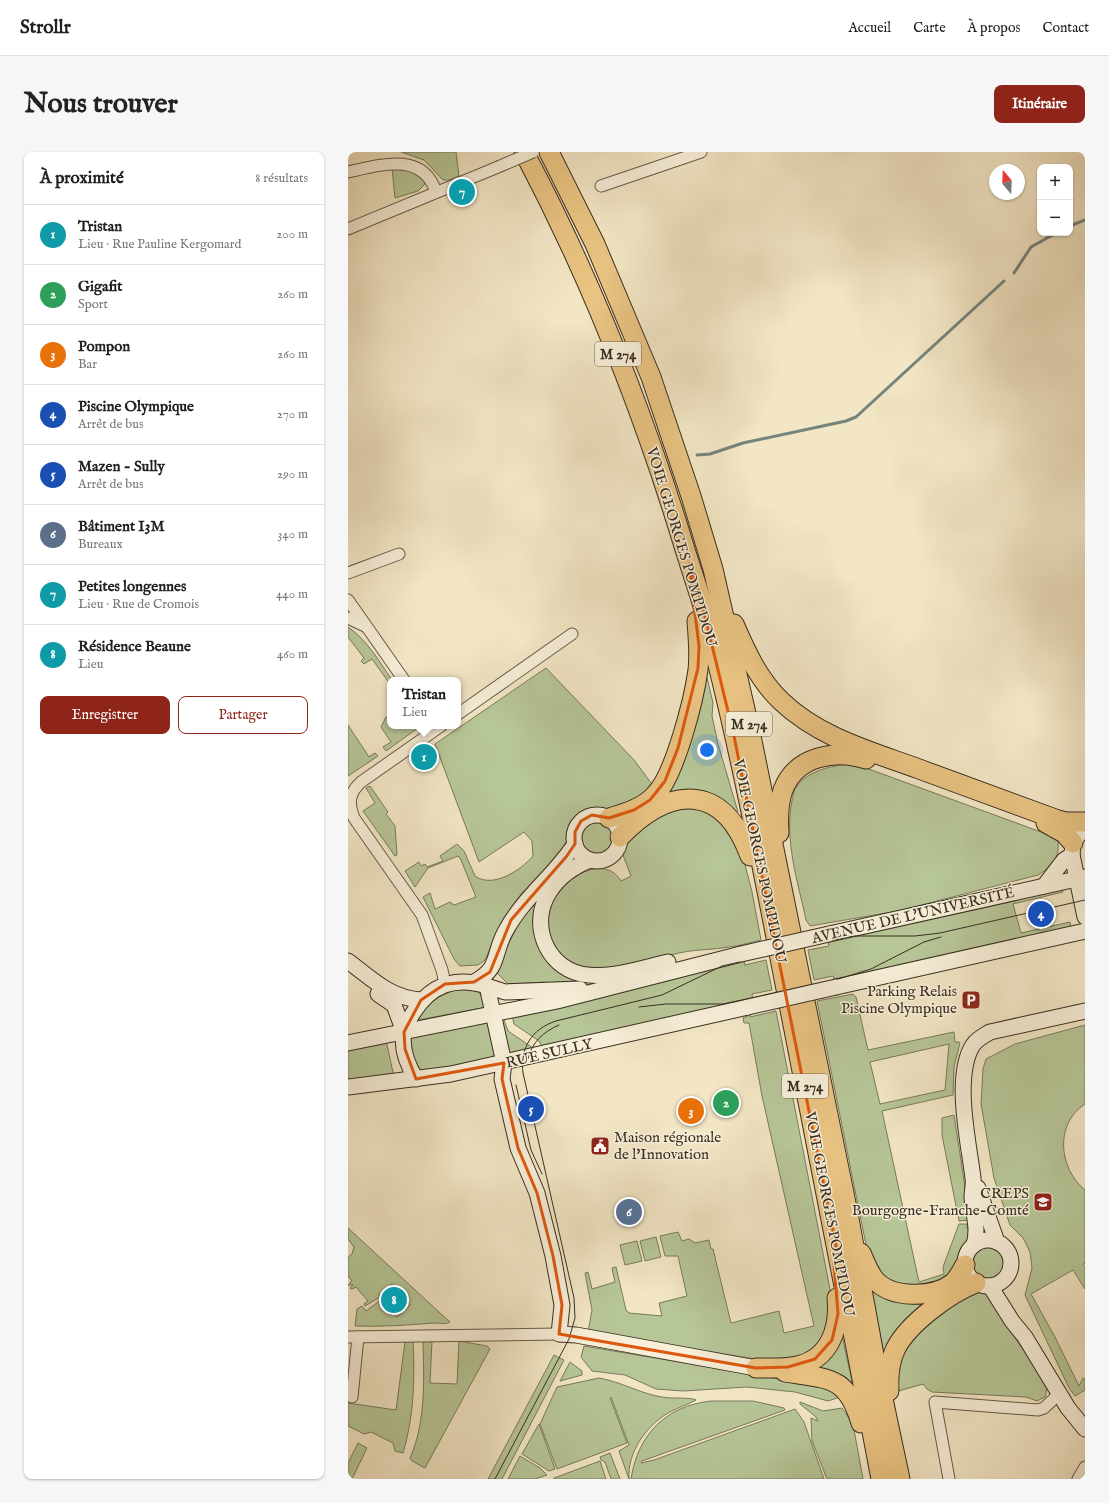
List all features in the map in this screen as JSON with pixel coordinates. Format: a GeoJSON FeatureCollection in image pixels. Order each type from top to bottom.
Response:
{"type":"FeatureCollection","features":[{"type":"Feature","properties":{"kind":"highway","name":"VOIE GEORGES POMPIDOU"},"geometry":{"type":"LineString","coordinates":[[524,152],[574,253],[605,323],[649,438],[701,600],[719,673],[772,916],[881,1479]]}},
{"type":"Feature","properties":{"kind":"highway","name":"VOIE GEORGES POMPIDOU"},"geometry":{"type":"LineString","coordinates":[[550,152],[595,244],[651,377],[692,496],[713,569],[750,731],[847,1208],[876,1366],[900,1479]]}},
{"type":"Feature","properties":{"kind":"highway"},"geometry":{"type":"LineString","coordinates":[[610,818],[642,806],[656,794],[670,773],[678,748],[695,689],[698,668],[699,646],[689,564]]}},
{"type":"Feature","properties":{"kind":"highway"},"geometry":{"type":"LineString","coordinates":[[713,569],[743,644],[760,675],[781,701],[807,722],[830,736],[853,745],[1051,817],[1066,822],[1085,822]]}},
{"type":"Feature","properties":{"kind":"highway"},"geometry":{"type":"LineString","coordinates":[[780,880],[778,813],[784,788],[793,774],[800,768],[813,759],[829,755],[858,756],[1053,826],[1064,833],[1072,849]]}},
{"type":"Feature","properties":{"kind":"highway"},"geometry":{"type":"LineString","coordinates":[[620,837],[644,815],[671,801],[694,800],[713,805],[730,818],[743,838],[772,916]]}},
{"type":"Feature","properties":{"kind":"highway"},"geometry":{"type":"LineString","coordinates":[[847,1208],[866,1265],[876,1280],[887,1289],[907,1294],[933,1290],[953,1283],[965,1265]]}},
{"type":"Feature","properties":{"kind":"highway"},"geometry":{"type":"LineString","coordinates":[[756,1368],[788,1367],[804,1364],[814,1359],[827,1347],[833,1336],[838,1321],[834,1263],[838,1256]]}},
{"type":"Feature","properties":{"kind":"highway"},"geometry":{"type":"LineString","coordinates":[[893,1442],[888,1374],[896,1348],[905,1335],[928,1313],[960,1289],[983,1284]]}},
{"type":"Feature","properties":{"kind":"highway"},"geometry":{"type":"LineString","coordinates":[[756,1368],[825,1378],[843,1387],[849,1393],[857,1410],[867,1444],[877,1458]]}},
{"type":"Feature","properties":{"kind":"main road"},"geometry":{"type":"LineString","coordinates":[[598,814],[610,818],[617,826],[620,837],[620,844],[613,855],[599,861],[590,860],[580,854],[575,844],[575,832],[581,821],[586,817],[598,814]]}},
{"type":"Feature","properties":{"kind":"main road"},"geometry":{"type":"LineString","coordinates":[[1044,886],[1072,849],[1085,826]]}},
{"type":"Feature","properties":{"kind":"main road"},"geometry":{"type":"LineString","coordinates":[[481,984],[490,972],[504,934],[521,906],[557,868],[575,844]]}},
{"type":"Feature","properties":{"kind":"main road"},"geometry":{"type":"LineString","coordinates":[[1072,849],[1080,878],[1085,917]]}},
{"type":"Feature","properties":{"kind":"main road"},"geometry":{"type":"LineString","coordinates":[[590,860],[565,875],[550,891],[544,904],[541,922],[543,939],[549,952],[559,963],[581,974],[598,975],[682,959],[723,958]]}},
{"type":"Feature","properties":{"kind":"main road","name":"AVENUE DE L'UNIVERSITÉ"},"geometry":{"type":"LineString","coordinates":[[723,958],[1080,878]]}},
{"type":"Feature","properties":{"kind":"main road","name":"RUE SULLY"},"geometry":{"type":"LineString","coordinates":[[348,1087],[451,1074],[504,1063],[1085,931]]}},
{"type":"Feature","properties":{"kind":"main road"},"geometry":{"type":"LineString","coordinates":[[348,1043],[557,1001],[723,958]]}},
{"type":"Feature","properties":{"kind":"main road"},"geometry":{"type":"LineString","coordinates":[[348,961],[396,995],[408,999],[421,1000]]}},
{"type":"Feature","properties":{"kind":"main road"},"geometry":{"type":"LineString","coordinates":[[348,973],[394,1005],[404,1032],[406,1057],[416,1079]]}},
{"type":"Feature","properties":{"kind":"main road"},"geometry":{"type":"LineString","coordinates":[[404,1032],[421,1000],[432,991],[445,984],[481,984],[505,992],[568,989],[599,990]]}},
{"type":"Feature","properties":{"kind":"main road"},"geometry":{"type":"LineString","coordinates":[[481,984],[494,1014],[504,1063],[502,1078],[518,1148],[537,1193],[553,1256],[562,1306],[560,1334],[576,1335],[756,1368]]}},
{"type":"Feature","properties":{"kind":"main road"},"geometry":{"type":"LineString","coordinates":[[1085,1011],[990,1032],[981,1037],[972,1046],[965,1068],[964,1097],[965,1126],[974,1181],[972,1197],[977,1226],[974,1245],[967,1254],[965,1265],[969,1275],[983,1284],[1025,1337],[1085,1429]]}},
{"type":"Feature","properties":{"kind":"main road"},"geometry":{"type":"LineString","coordinates":[[974,1181],[981,1192],[986,1212],[997,1242]]}},
{"type":"Feature","properties":{"kind":"main road"},"geometry":{"type":"LineString","coordinates":[[974,1245],[984,1241],[997,1242],[1003,1246],[1010,1257],[1010,1270],[1007,1276],[997,1284],[983,1284]]}},
{"type":"Feature","properties":{"kind":"main road"},"geometry":{"type":"LineString","coordinates":[[1007,1276],[1010,1301],[1025,1337]]}},
{"type":"Feature","properties":{"kind":"street"},"geometry":{"type":"LineString","coordinates":[[348,229],[533,152]]}},
{"type":"Feature","properties":{"kind":"street"},"geometry":{"type":"LineString","coordinates":[[601,186],[701,152]]}},
{"type":"Feature","properties":{"kind":"street"},"geometry":{"type":"LineString","coordinates":[[348,172],[392,157],[414,163],[421,167],[430,177],[436,192]]}},
{"type":"Feature","properties":{"kind":"street"},"geometry":{"type":"LineString","coordinates":[[348,573],[399,554]]}},
{"type":"Feature","properties":{"kind":"street"},"geometry":{"type":"LineString","coordinates":[[348,600],[402,677]]}},
{"type":"Feature","properties":{"kind":"street"},"geometry":{"type":"LineString","coordinates":[[348,618],[365,626]]}},
{"type":"Feature","properties":{"kind":"street"},"geometry":{"type":"LineString","coordinates":[[461,712],[572,634]]}},
{"type":"Feature","properties":{"kind":"street"},"geometry":{"type":"LineString","coordinates":[[435,729],[361,782],[351,794],[350,801],[354,818],[422,914],[440,963],[445,984]]}},
{"type":"Feature","properties":{"kind":"street"},"geometry":{"type":"LineString","coordinates":[[352,1398],[353,1337],[560,1334]]}},
{"type":"Feature","properties":{"kind":"street"},"geometry":{"type":"LineString","coordinates":[[949,1479],[935,1402],[1038,1410],[1044,1408],[1060,1392]]}},
{"type":"Feature","properties":{"kind":"street"},"geometry":{"type":"LineString","coordinates":[[1078,1479],[1085,1467]]}},
{"type":"Feature","properties":{"kind":"highlighted area"},"geometry":{"type":"Polygon","coordinates":[[[689,564],[701,600],[734,736],[838,1256],[834,1263],[838,1314],[832,1340],[815,1359],[788,1367],[756,1368],[559,1334],[562,1305],[553,1256],[537,1193],[518,1148],[502,1079],[504,1063],[416,1079],[405,1049],[404,1032],[421,1000],[445,984],[474,982],[490,972],[511,920],[566,857],[575,844],[575,832],[581,821],[592,815],[609,818],[634,810],[650,800],[665,781],[678,748],[698,668],[699,646],[689,564]]]}},
{"type":"Feature","properties":{"kind":"green space"},"geometry":{"type":"Polygon","coordinates":[[[401,152],[456,152],[459,176],[450,180],[443,180],[424,160],[401,152]]]}},
{"type":"Feature","properties":{"kind":"green space"},"geometry":{"type":"Polygon","coordinates":[[[407,167],[425,180],[425,184],[418,191],[395,198],[392,168],[407,167]]]}},
{"type":"Feature","properties":{"kind":"green space"},"geometry":{"type":"Polygon","coordinates":[[[348,627],[361,638],[372,651],[390,677],[387,677],[387,680],[372,659],[364,664],[361,661],[364,658],[348,637],[348,627]]]}},
{"type":"Feature","properties":{"kind":"green space"},"geometry":{"type":"Polygon","coordinates":[[[546,668],[634,760],[654,787],[641,799],[606,811],[587,810],[578,815],[570,827],[564,850],[521,894],[501,923],[485,960],[478,965],[460,966],[454,959],[423,897],[430,893],[435,909],[450,902],[454,905],[476,897],[461,860],[458,856],[428,868],[415,887],[405,871],[419,862],[421,866],[425,864],[427,867],[443,861],[440,856],[457,844],[464,851],[475,876],[482,879],[498,879],[506,876],[521,867],[533,856],[532,841],[524,832],[479,862],[435,744],[457,729],[461,729],[461,726],[546,668]]]}},
{"type":"Feature","properties":{"kind":"green space"},"geometry":{"type":"Polygon","coordinates":[[[704,676],[707,677],[713,703],[712,716],[718,744],[738,812],[736,813],[721,800],[705,792],[687,790],[667,793],[704,676]]]}},
{"type":"Feature","properties":{"kind":"green space"},"geometry":{"type":"Polygon","coordinates":[[[386,717],[387,729],[417,729],[386,751],[383,747],[391,742],[381,727],[386,717]]]}},
{"type":"Feature","properties":{"kind":"green space"},"geometry":{"type":"Polygon","coordinates":[[[348,725],[369,757],[375,753],[378,756],[348,776],[348,725]]]}},
{"type":"Feature","properties":{"kind":"green space"},"geometry":{"type":"Polygon","coordinates":[[[846,764],[866,768],[1052,836],[1058,842],[1058,853],[1054,862],[1038,875],[898,911],[810,926],[806,920],[791,846],[790,816],[793,793],[799,783],[811,774],[831,767],[846,764]]]}},
{"type":"Feature","properties":{"kind":"green space"},"geometry":{"type":"Polygon","coordinates":[[[370,786],[388,812],[386,814],[395,826],[397,855],[395,856],[363,811],[375,803],[366,788],[370,786]]]}},
{"type":"Feature","properties":{"kind":"green space"},"geometry":{"type":"Polygon","coordinates":[[[684,805],[715,812],[742,853],[752,892],[761,940],[718,949],[684,952],[634,964],[609,968],[579,966],[566,959],[552,942],[548,934],[547,917],[553,901],[567,879],[595,869],[609,870],[618,876],[621,881],[631,876],[623,855],[626,844],[639,825],[684,805]]]}},
{"type":"Feature","properties":{"kind":"green space"},"geometry":{"type":"Polygon","coordinates":[[[598,819],[608,822],[613,827],[616,837],[613,847],[608,852],[598,855],[588,852],[583,847],[580,837],[583,827],[588,822],[598,819]]]}},
{"type":"Feature","properties":{"kind":"green space"},"geometry":{"type":"Polygon","coordinates":[[[1061,885],[1063,892],[1013,904],[1021,933],[1070,922],[1071,928],[837,982],[837,978],[834,979],[833,976],[814,980],[808,950],[829,946],[827,939],[1061,885]]]}},
{"type":"Feature","properties":{"kind":"green space"},"geometry":{"type":"Polygon","coordinates":[[[541,895],[539,940],[594,981],[556,982],[546,985],[545,982],[508,984],[496,972],[510,941],[521,922],[541,895]]]}},
{"type":"Feature","properties":{"kind":"green space"},"geometry":{"type":"Polygon","coordinates":[[[743,958],[745,965],[766,960],[772,990],[752,994],[753,1001],[543,1049],[539,1041],[514,1024],[512,1015],[743,958]]]}},
{"type":"Feature","properties":{"kind":"green space"},"geometry":{"type":"Polygon","coordinates":[[[457,989],[469,989],[479,992],[487,1007],[418,1020],[425,1009],[434,1000],[457,989]]]}},
{"type":"Feature","properties":{"kind":"green space"},"geometry":{"type":"Polygon","coordinates":[[[853,994],[856,997],[868,1050],[954,1032],[955,1042],[960,1043],[954,1067],[953,1095],[882,1111],[919,1282],[944,1274],[943,1267],[959,1224],[967,1224],[967,1228],[973,1228],[972,1238],[963,1250],[956,1269],[940,1282],[907,1288],[881,1277],[867,1250],[817,1001],[853,994]],[[949,1044],[870,1062],[880,1104],[945,1090],[949,1044]]]}},
{"type":"Feature","properties":{"kind":"green space"},"geometry":{"type":"Polygon","coordinates":[[[776,1011],[832,1301],[827,1335],[803,1357],[768,1361],[588,1332],[592,1310],[585,1273],[588,1272],[592,1289],[615,1282],[612,1268],[616,1267],[626,1310],[629,1313],[662,1316],[659,1303],[687,1296],[678,1256],[665,1256],[660,1236],[678,1232],[682,1241],[689,1239],[695,1243],[709,1240],[711,1249],[713,1249],[731,1323],[779,1311],[784,1333],[814,1326],[762,1096],[749,1023],[744,1023],[743,1018],[750,1015],[750,1017],[776,1011]]]}},
{"type":"Feature","properties":{"kind":"green space"},"geometry":{"type":"Polygon","coordinates":[[[503,1017],[508,1031],[533,1048],[510,1057],[501,1020],[503,1017]]]}},
{"type":"Feature","properties":{"kind":"green space"},"geometry":{"type":"Polygon","coordinates":[[[490,1018],[496,1052],[492,1058],[424,1072],[417,1068],[411,1048],[410,1035],[490,1018]]]}},
{"type":"Feature","properties":{"kind":"green space","name":"CREPS Bourgogne-Franche-Comté"},"geometry":{"type":"Polygon","coordinates":[[[1085,1025],[1085,1104],[1075,1113],[1068,1123],[1064,1147],[1065,1159],[1070,1171],[1076,1181],[1085,1190],[1085,1263],[1083,1264],[1085,1267],[1085,1289],[1073,1270],[1031,1294],[1055,1337],[1079,1386],[1083,1378],[1085,1379],[1085,1390],[1075,1396],[1069,1388],[1025,1295],[1032,1268],[1030,1252],[1023,1238],[1010,1225],[994,1178],[981,1104],[983,1069],[986,1059],[1015,1044],[1085,1025]]]}},
{"type":"Feature","properties":{"kind":"green space"},"geometry":{"type":"Polygon","coordinates":[[[386,1040],[394,1077],[348,1082],[348,1048],[386,1040]]]}},
{"type":"Feature","properties":{"kind":"green space"},"geometry":{"type":"Polygon","coordinates":[[[954,1115],[970,1220],[959,1221],[942,1135],[942,1118],[954,1115]]]}},
{"type":"Feature","properties":{"kind":"green space"},"geometry":{"type":"Polygon","coordinates":[[[348,1228],[450,1322],[444,1324],[435,1323],[355,1326],[357,1309],[362,1306],[366,1311],[382,1299],[397,1317],[410,1305],[392,1284],[379,1295],[380,1297],[365,1306],[364,1304],[368,1301],[356,1287],[352,1289],[350,1288],[353,1285],[348,1285],[352,1281],[348,1276],[348,1257],[352,1254],[354,1247],[348,1239],[348,1228]]]}},
{"type":"Feature","properties":{"kind":"green space"},"geometry":{"type":"Polygon","coordinates":[[[656,1237],[661,1257],[645,1261],[640,1241],[656,1237]]]}},
{"type":"Feature","properties":{"kind":"green space"},"geometry":{"type":"Polygon","coordinates":[[[637,1241],[642,1261],[625,1265],[620,1245],[637,1241]]]}},
{"type":"Feature","properties":{"kind":"green space"},"geometry":{"type":"Polygon","coordinates":[[[986,1247],[992,1247],[1001,1251],[1005,1263],[1001,1275],[992,1279],[986,1279],[977,1275],[973,1266],[973,1260],[977,1251],[986,1247]]]}},
{"type":"Feature","properties":{"kind":"green space"},"geometry":{"type":"Polygon","coordinates":[[[871,1287],[933,1297],[884,1352],[883,1351],[871,1287]]]}},
{"type":"Feature","properties":{"kind":"green space"},"geometry":{"type":"Polygon","coordinates":[[[979,1291],[989,1294],[1002,1320],[1030,1359],[1047,1389],[1045,1397],[1037,1401],[1026,1397],[932,1392],[923,1384],[895,1392],[897,1362],[915,1335],[958,1299],[979,1291]]]}},
{"type":"Feature","properties":{"kind":"green space"},"geometry":{"type":"Polygon","coordinates":[[[842,1335],[853,1386],[807,1368],[842,1335]]]}},
{"type":"Feature","properties":{"kind":"green space"},"geometry":{"type":"Polygon","coordinates":[[[413,1341],[414,1370],[412,1412],[403,1453],[395,1451],[393,1443],[371,1432],[364,1434],[348,1426],[348,1403],[396,1410],[405,1342],[413,1341]]]}},
{"type":"Feature","properties":{"kind":"green space"},"geometry":{"type":"Polygon","coordinates":[[[423,1341],[432,1341],[430,1383],[457,1384],[459,1341],[487,1346],[490,1349],[425,1468],[412,1461],[410,1458],[419,1430],[423,1401],[423,1341]]]}},
{"type":"Feature","properties":{"kind":"green space"},"geometry":{"type":"Polygon","coordinates":[[[584,1346],[815,1384],[839,1393],[840,1397],[828,1401],[795,1392],[747,1387],[683,1391],[656,1389],[625,1375],[592,1371],[581,1357],[584,1346]]]}},
{"type":"Feature","properties":{"kind":"green space"},"geometry":{"type":"Polygon","coordinates":[[[554,1355],[564,1360],[502,1479],[488,1479],[554,1355]]]}},
{"type":"Feature","properties":{"kind":"green space"},"geometry":{"type":"Polygon","coordinates":[[[570,1362],[582,1371],[582,1375],[560,1381],[570,1362]]]}},
{"type":"Feature","properties":{"kind":"green space"},"geometry":{"type":"Polygon","coordinates":[[[599,1378],[666,1398],[696,1400],[668,1413],[652,1425],[645,1433],[631,1460],[629,1479],[619,1451],[629,1445],[611,1397],[610,1398],[627,1443],[557,1469],[540,1424],[557,1387],[599,1378]]]}},
{"type":"Feature","properties":{"kind":"green space"},"geometry":{"type":"Polygon","coordinates":[[[711,1401],[753,1401],[784,1408],[785,1410],[642,1461],[641,1463],[654,1460],[795,1409],[804,1422],[824,1479],[631,1479],[640,1449],[657,1425],[680,1409],[711,1401]]]}},
{"type":"Feature","properties":{"kind":"green space"},"geometry":{"type":"Polygon","coordinates":[[[800,1402],[823,1411],[842,1408],[853,1424],[863,1479],[827,1479],[812,1441],[811,1418],[818,1421],[815,1416],[800,1404],[800,1402]]]}},
{"type":"Feature","properties":{"kind":"green space"},"geometry":{"type":"Polygon","coordinates":[[[539,1424],[555,1469],[549,1471],[522,1454],[539,1424]]]}},
{"type":"Feature","properties":{"kind":"green space"},"geometry":{"type":"Polygon","coordinates":[[[358,1443],[367,1448],[352,1479],[348,1479],[348,1463],[358,1443]]]}},
{"type":"Feature","properties":{"kind":"green space"},"geometry":{"type":"Polygon","coordinates":[[[610,1453],[620,1479],[611,1479],[605,1462],[601,1460],[600,1457],[610,1453]]]}},
{"type":"Feature","properties":{"kind":"green space"},"geometry":{"type":"Polygon","coordinates":[[[520,1456],[540,1468],[547,1475],[535,1479],[508,1479],[520,1456]]]}},
{"type":"Feature","properties":{"kind":"green space"},"geometry":{"type":"Polygon","coordinates":[[[600,1461],[606,1479],[554,1479],[554,1478],[600,1461]]]}},
{"type":"Feature","properties":{"kind":"waterway"},"geometry":{"type":"LineString","coordinates":[[1073,225],[1085,220]]}},
{"type":"Feature","properties":{"kind":"waterway"},"geometry":{"type":"LineString","coordinates":[[1014,273],[1031,247],[1051,236]]}},
{"type":"Feature","properties":{"kind":"waterway"},"geometry":{"type":"LineString","coordinates":[[697,455],[710,454],[743,443],[846,421],[856,417],[1004,281]]}},
{"type":"Feature","properties":{"kind":"tram line"},"geometry":{"type":"LineString","coordinates":[[495,1479],[569,1339],[575,1318],[574,1298],[523,1073],[523,1056],[526,1048],[529,1041],[540,1029],[556,1021],[662,995],[722,966],[854,936],[915,936],[940,933],[1085,900]]}},
{"type":"Feature","properties":{"kind":"tram line"},"geometry":{"type":"LineString","coordinates":[[639,1007],[666,1004],[723,1004],[835,980],[871,969],[924,942],[941,937]]}},
{"type":"Feature","properties":{"kind":"tram line"},"geometry":{"type":"LineString","coordinates":[[528,1059],[532,1048],[539,1038],[559,1025]]}},
{"type":"Feature","properties":{"kind":"tram line"},"geometry":{"type":"LineString","coordinates":[[516,1085],[531,1150],[542,1174]]}},
{"type":"Feature","properties":{"kind":"place","name":"Petites longennes"},"geometry":{"type":"Point","coordinates":[462,192]}},
{"type":"Feature","properties":{"kind":"place","name":"Tristan"},"geometry":{"type":"Point","coordinates":[424,757]}},
{"type":"Feature","properties":{"kind":"place","name":"Piscine Olympique"},"geometry":{"type":"Point","coordinates":[1041,914]}},
{"type":"Feature","properties":{"kind":"place","name":"Parking Relais Piscine Olympique"},"geometry":{"type":"Point","coordinates":[971,1000]}},
{"type":"Feature","properties":{"kind":"place","name":"Gigafit"},"geometry":{"type":"Point","coordinates":[726,1103]}},
{"type":"Feature","properties":{"kind":"place","name":"Mazen - Sully"},"geometry":{"type":"Point","coordinates":[531,1109]}},
{"type":"Feature","properties":{"kind":"place","name":"Pompon"},"geometry":{"type":"Point","coordinates":[691,1111]}},
{"type":"Feature","properties":{"kind":"place","name":"Maison régionale de l'Innovation"},"geometry":{"type":"Point","coordinates":[600,1146]}},
{"type":"Feature","properties":{"kind":"place","name":"CREPS Bourgogne-Franche-Comté"},"geometry":{"type":"Point","coordinates":[1043,1202]}},
{"type":"Feature","properties":{"kind":"place","name":"Bâtiment I3M"},"geometry":{"type":"Point","coordinates":[629,1212]}},
{"type":"Feature","properties":{"kind":"place","name":"Résidence Beaune"},"geometry":{"type":"Point","coordinates":[394,1300]}}]}
